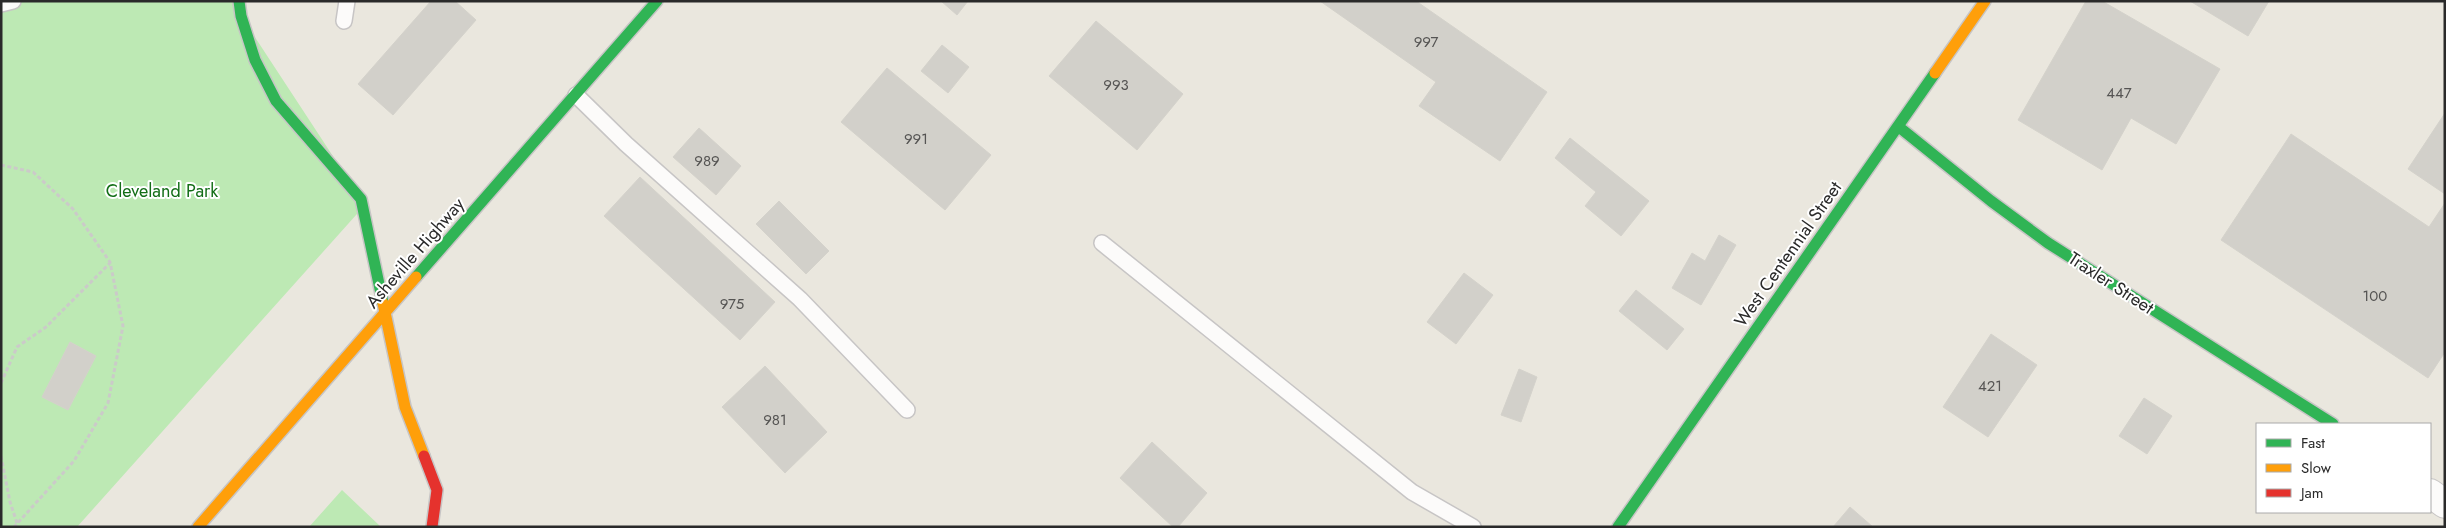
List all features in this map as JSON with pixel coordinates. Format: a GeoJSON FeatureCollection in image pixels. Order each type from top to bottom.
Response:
{"type":"FeatureCollection","features":[{"type":"Feature","properties":{"kind":"street"},"geometry":{"type":"LineString","coordinates":[[239,1],[240,16],[255,60],[276,101],[361,199],[405,408],[437,490],[432,527]]}},
{"type":"Feature","properties":{"kind":"street","name":"Asheville Highway"},"geometry":{"type":"LineString","coordinates":[[198,527],[657,1]]}},
{"type":"Feature","properties":{"kind":"street","name":"West Centennial Street"},"geometry":{"type":"LineString","coordinates":[[1618,527],[1899,127],[1985,1]]}},
{"type":"Feature","properties":{"kind":"street","name":"Traxler Street"},"geometry":{"type":"LineString","coordinates":[[1899,127],[1972,186],[2047,242],[2126,294],[2272,383],[2332,423]]}},
{"type":"Feature","properties":{"kind":"street"},"geometry":{"type":"LineString","coordinates":[[2431,494],[2445,504]]}},
{"type":"Feature","properties":{"kind":"lane"},"geometry":{"type":"LineString","coordinates":[[1,4],[13,1]]}},
{"type":"Feature","properties":{"kind":"lane"},"geometry":{"type":"LineString","coordinates":[[344,21],[347,1]]}},
{"type":"Feature","properties":{"kind":"lane"},"geometry":{"type":"LineString","coordinates":[[576,95],[626,144],[800,299],[907,410]]}},
{"type":"Feature","properties":{"kind":"lane"},"geometry":{"type":"LineString","coordinates":[[1102,243],[1412,492],[1473,527]]}},
{"type":"Feature","properties":{"kind":"path"},"geometry":{"type":"LineString","coordinates":[[1,165],[33,172],[73,209],[110,262],[123,326],[108,402],[74,462],[16,525]]}},
{"type":"Feature","properties":{"kind":"path"},"geometry":{"type":"LineString","coordinates":[[1,383],[16,347],[46,326],[110,262]]}},
{"type":"Feature","properties":{"kind":"path"},"geometry":{"type":"LineString","coordinates":[[1,456],[16,525]]}},
{"type":"Feature","properties":{"kind":"green space","name":"Cleveland Park"},"geometry":{"type":"Polygon","coordinates":[[[1,1],[243,1],[241,16],[365,205],[77,527],[1,527],[1,1]]]}},
{"type":"Feature","properties":{"kind":"green space"},"geometry":{"type":"Polygon","coordinates":[[[342,490],[380,526],[380,527],[309,527],[342,490]]]}},
{"type":"Feature","properties":{"kind":"building"},"geometry":{"type":"Polygon","coordinates":[[[431,1],[455,1],[476,20],[393,115],[358,84],[431,1]]]}},
{"type":"Feature","properties":{"kind":"building"},"geometry":{"type":"Polygon","coordinates":[[[941,1],[968,1],[957,15],[941,1]]]}},
{"type":"Feature","properties":{"kind":"building"},"geometry":{"type":"Polygon","coordinates":[[[1320,1],[1416,1],[1547,92],[1500,161],[1419,106],[1436,82],[1320,1]]]}},
{"type":"Feature","properties":{"kind":"building"},"geometry":{"type":"Polygon","coordinates":[[[2086,1],[2102,1],[2220,69],[2176,144],[2131,118],[2102,170],[2018,120],[2086,1]]]}},
{"type":"Feature","properties":{"kind":"building"},"geometry":{"type":"Polygon","coordinates":[[[2190,1],[2269,1],[2248,36],[2190,1]]]}},
{"type":"Feature","properties":{"kind":"building"},"geometry":{"type":"Polygon","coordinates":[[[1096,21],[1183,94],[1137,150],[1049,76],[1096,21]]]}},
{"type":"Feature","properties":{"kind":"building"},"geometry":{"type":"Polygon","coordinates":[[[942,45],[969,67],[948,93],[921,71],[942,45]]]}},
{"type":"Feature","properties":{"kind":"building"},"geometry":{"type":"Polygon","coordinates":[[[887,68],[991,155],[945,210],[841,122],[887,68]]]}},
{"type":"Feature","properties":{"kind":"building"},"geometry":{"type":"Polygon","coordinates":[[[2445,113],[2445,194],[2408,169],[2445,113]]]}},
{"type":"Feature","properties":{"kind":"building"},"geometry":{"type":"Polygon","coordinates":[[[699,128],[741,166],[716,195],[673,157],[699,128]]]}},
{"type":"Feature","properties":{"kind":"building"},"geometry":{"type":"Polygon","coordinates":[[[2291,134],[2429,227],[2445,203],[2445,352],[2428,378],[2221,240],[2291,134]]]}},
{"type":"Feature","properties":{"kind":"building"},"geometry":{"type":"Polygon","coordinates":[[[1570,138],[1649,201],[1621,236],[1585,206],[1596,192],[1555,158],[1570,138]]]}},
{"type":"Feature","properties":{"kind":"building"},"geometry":{"type":"Polygon","coordinates":[[[640,177],[775,302],[740,340],[604,216],[640,177]]]}},
{"type":"Feature","properties":{"kind":"building"},"geometry":{"type":"Polygon","coordinates":[[[779,201],[829,251],[806,274],[756,224],[779,201]]]}},
{"type":"Feature","properties":{"kind":"building"},"geometry":{"type":"Polygon","coordinates":[[[1719,235],[1736,245],[1701,305],[1672,288],[1692,253],[1705,261],[1719,235]]]}},
{"type":"Feature","properties":{"kind":"building"},"geometry":{"type":"Polygon","coordinates":[[[1464,273],[1493,295],[1456,344],[1427,322],[1464,273]]]}},
{"type":"Feature","properties":{"kind":"building"},"geometry":{"type":"Polygon","coordinates":[[[1636,290],[1684,329],[1667,350],[1619,311],[1636,290]]]}},
{"type":"Feature","properties":{"kind":"building"},"geometry":{"type":"Polygon","coordinates":[[[1991,334],[2037,365],[1988,437],[1943,407],[1991,334]]]}},
{"type":"Feature","properties":{"kind":"building"},"geometry":{"type":"Polygon","coordinates":[[[70,342],[96,356],[68,410],[42,397],[70,342]]]}},
{"type":"Feature","properties":{"kind":"building"},"geometry":{"type":"Polygon","coordinates":[[[765,366],[827,432],[785,473],[722,407],[765,366]]]}},
{"type":"Feature","properties":{"kind":"building"},"geometry":{"type":"Polygon","coordinates":[[[1519,369],[1537,377],[1521,422],[1501,415],[1519,369]]]}},
{"type":"Feature","properties":{"kind":"building"},"geometry":{"type":"Polygon","coordinates":[[[2144,398],[2172,416],[2147,454],[2119,436],[2144,398]]]}},
{"type":"Feature","properties":{"kind":"building"},"geometry":{"type":"Polygon","coordinates":[[[1152,442],[1207,493],[1178,527],[1173,527],[1120,478],[1152,442]]]}},
{"type":"Feature","properties":{"kind":"building"},"geometry":{"type":"Polygon","coordinates":[[[1850,507],[1873,527],[1833,527],[1850,507]]]}},
{"type":"Feature","properties":{"kind":"traffic: fast"},"geometry":{"type":"LineString","coordinates":[[239,1],[241,16],[255,60],[276,101],[361,199],[383,303]]}},
{"type":"Feature","properties":{"kind":"traffic: fast"},"geometry":{"type":"LineString","coordinates":[[416,277],[657,1]]}},
{"type":"Feature","properties":{"kind":"traffic: fast"},"geometry":{"type":"LineString","coordinates":[[1618,527],[1935,73]]}},
{"type":"Feature","properties":{"kind":"traffic: fast"},"geometry":{"type":"LineString","coordinates":[[1899,127],[1991,201],[2048,243],[2331,423]]}},
{"type":"Feature","properties":{"kind":"traffic: slow"},"geometry":{"type":"LineString","coordinates":[[1935,73],[1985,1]]}},
{"type":"Feature","properties":{"kind":"traffic: slow"},"geometry":{"type":"LineString","coordinates":[[198,527],[416,277]]}},
{"type":"Feature","properties":{"kind":"traffic: slow"},"geometry":{"type":"LineString","coordinates":[[383,303],[405,407],[424,456]]}},
{"type":"Feature","properties":{"kind":"traffic: jam"},"geometry":{"type":"LineString","coordinates":[[424,456],[437,490],[432,527]]}}]}
